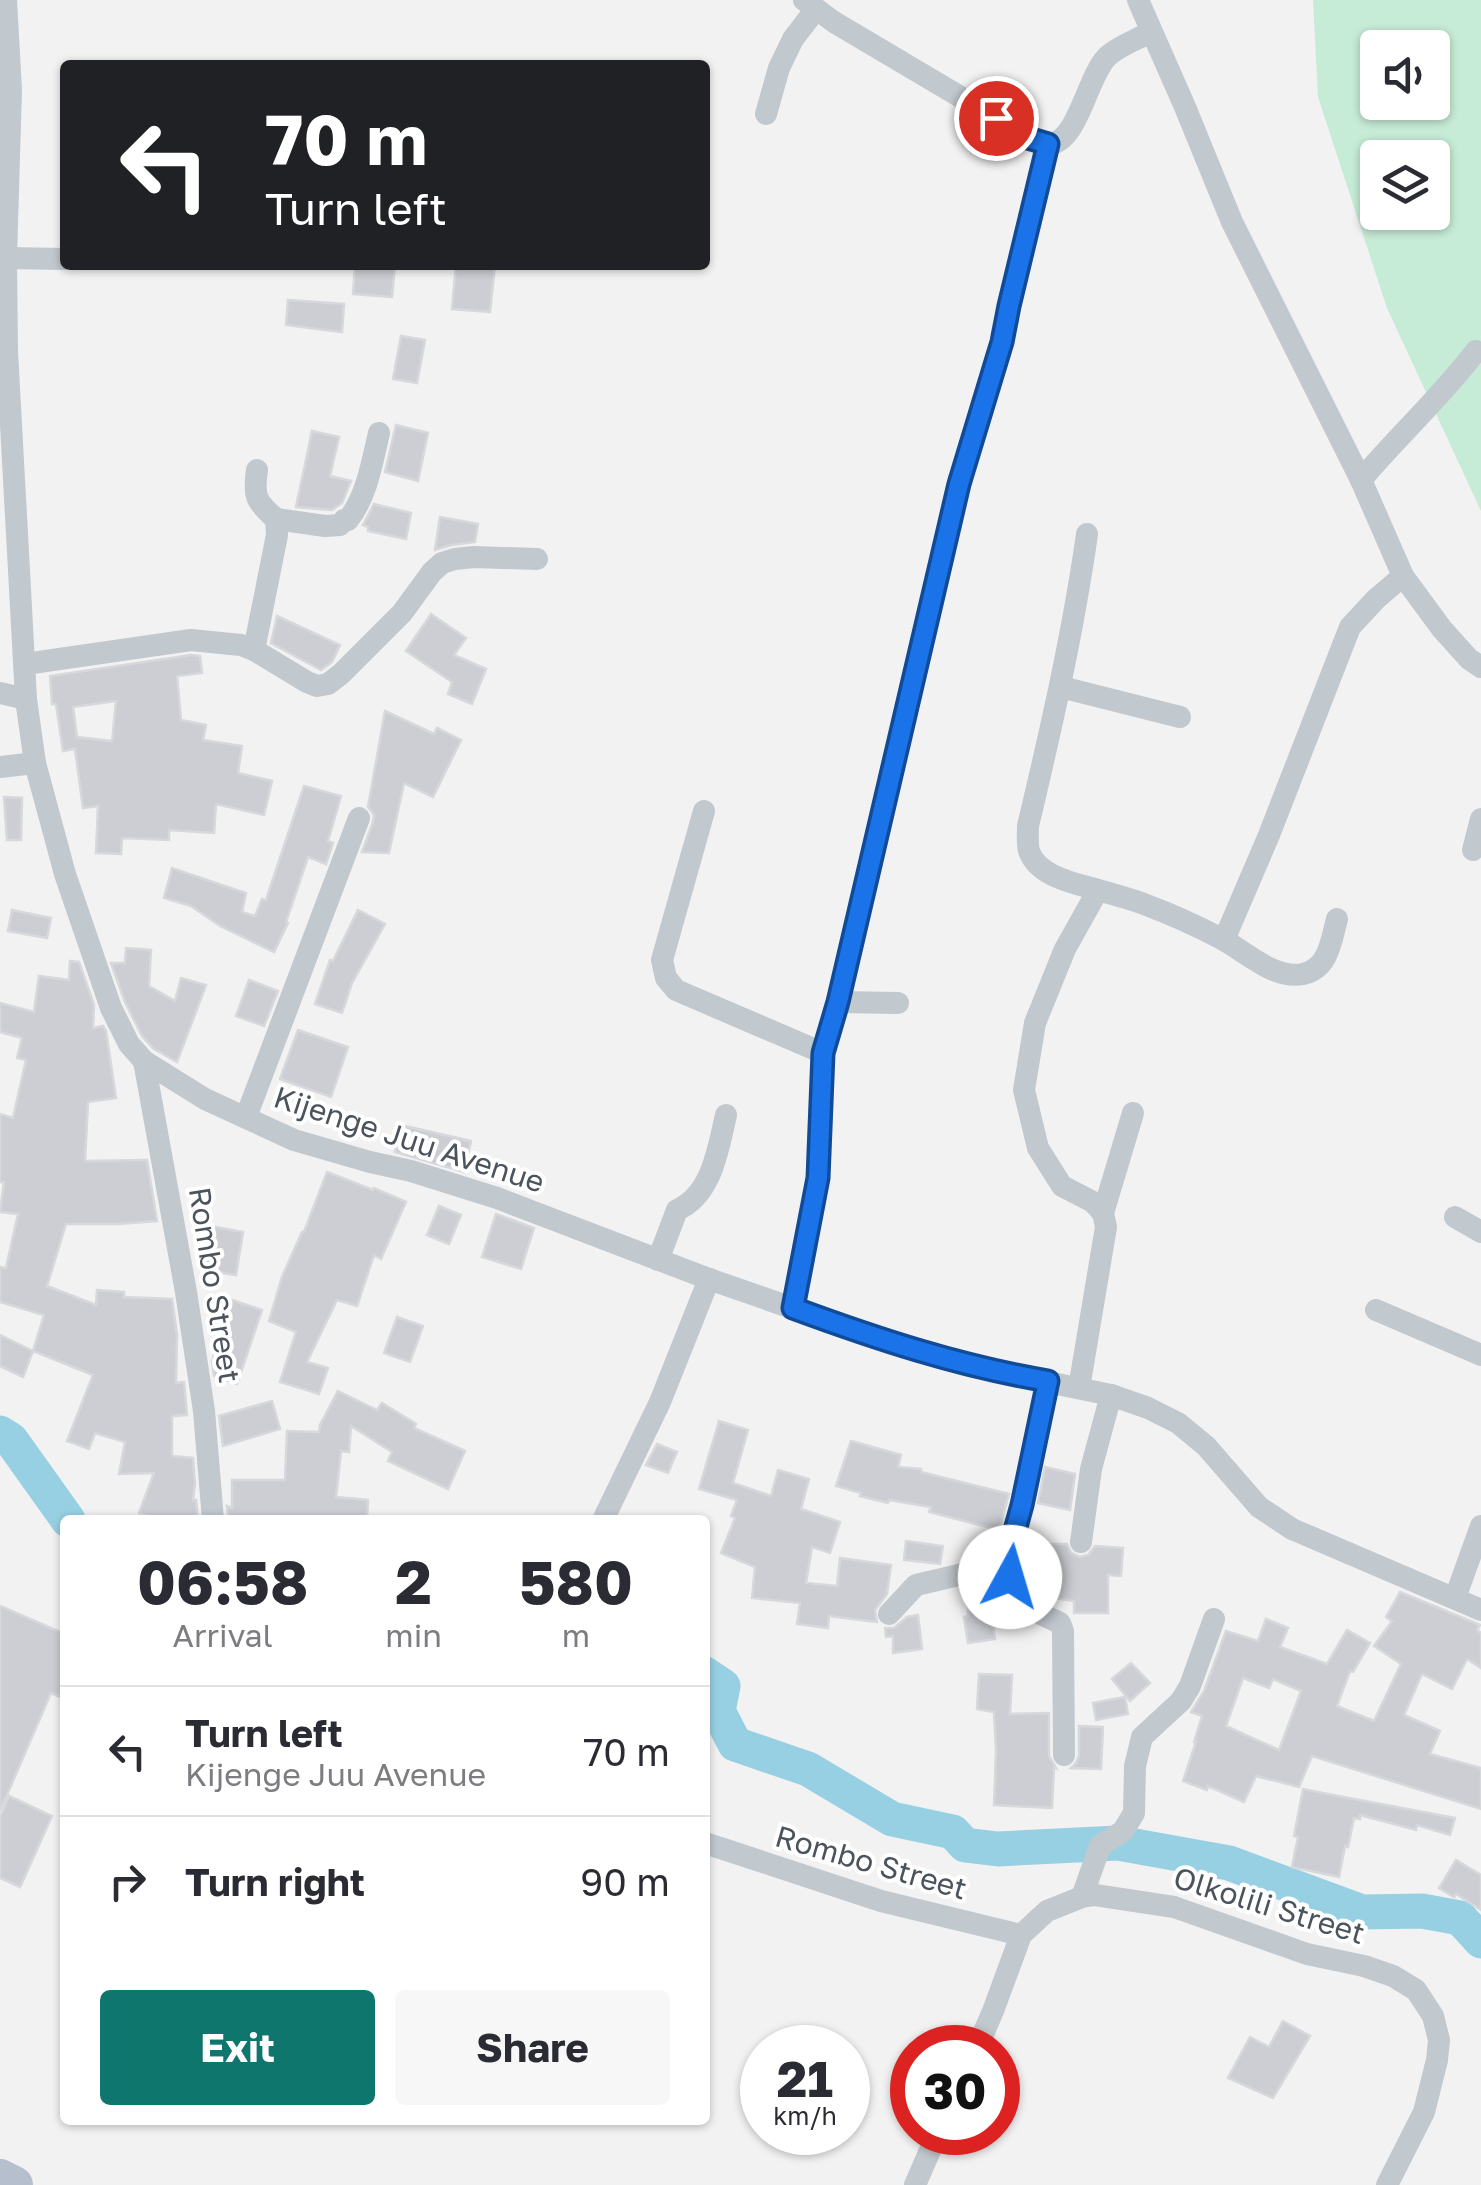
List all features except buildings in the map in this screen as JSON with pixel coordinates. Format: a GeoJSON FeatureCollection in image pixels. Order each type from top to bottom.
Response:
{"type":"FeatureCollection","features":[{"type":"Feature","properties":{"kind":"main road"},"geometry":{"type":"LineString","coordinates":[[0,2178],[14,2185]]}},
{"type":"Feature","properties":{"kind":"street","name":"Kijenge Juu Avenue"},"geometry":{"type":"LineString","coordinates":[[6,0],[11,90],[4,166],[4,416],[26,699],[35,762],[64,874],[111,1008],[128,1044],[144,1062],[205,1099],[294,1140],[484,1194],[871,1336],[965,1365],[1112,1395],[1148,1408],[1178,1423],[1206,1446],[1259,1507],[1292,1529],[1481,1610]]}},
{"type":"Feature","properties":{"kind":"street"},"geometry":{"type":"LineString","coordinates":[[1138,0],[1232,222],[1361,480],[1403,576],[1442,629],[1481,667]]}},
{"type":"Feature","properties":{"kind":"street"},"geometry":{"type":"LineString","coordinates":[[766,114],[779,68],[810,5],[1028,138],[1048,144],[1062,140],[1107,56],[1151,32]]}},
{"type":"Feature","properties":{"kind":"street"},"geometry":{"type":"LineString","coordinates":[[793,1308],[818,1178],[823,1053],[959,484],[1002,342],[1048,144]]}},
{"type":"Feature","properties":{"kind":"street"},"geometry":{"type":"LineString","coordinates":[[6,258],[60,260]]}},
{"type":"Feature","properties":{"kind":"street"},"geometry":{"type":"LineString","coordinates":[[1361,480],[1454,381],[1476,351]]}},
{"type":"Feature","properties":{"kind":"street"},"geometry":{"type":"LineString","coordinates":[[256,470],[254,490],[260,505],[276,519],[340,525],[355,512],[379,433]]}},
{"type":"Feature","properties":{"kind":"street"},"geometry":{"type":"LineString","coordinates":[[254,650],[277,535],[276,519]]}},
{"type":"Feature","properties":{"kind":"street"},"geometry":{"type":"LineString","coordinates":[[1087,534],[1060,688],[1028,826],[1028,850],[1038,865],[1054,875],[1146,904],[1288,974],[1315,969],[1325,961],[1336,919]]}},
{"type":"Feature","properties":{"kind":"street"},"geometry":{"type":"LineString","coordinates":[[25,664],[191,640],[241,645],[307,682],[317,686],[328,684],[402,613],[442,563],[474,557],[536,559]]}},
{"type":"Feature","properties":{"kind":"street"},"geometry":{"type":"LineString","coordinates":[[1224,940],[1350,627],[1403,576]]}},
{"type":"Feature","properties":{"kind":"street"},"geometry":{"type":"LineString","coordinates":[[1060,688],[1180,717]]}},
{"type":"Feature","properties":{"kind":"street"},"geometry":{"type":"LineString","coordinates":[[0,693],[26,699]]}},
{"type":"Feature","properties":{"kind":"street"},"geometry":{"type":"LineString","coordinates":[[0,768],[35,762]]}},
{"type":"Feature","properties":{"kind":"street"},"geometry":{"type":"LineString","coordinates":[[704,811],[662,960],[666,978],[676,990],[823,1053]]}},
{"type":"Feature","properties":{"kind":"street"},"geometry":{"type":"LineString","coordinates":[[246,1117],[360,818]]}},
{"type":"Feature","properties":{"kind":"street"},"geometry":{"type":"LineString","coordinates":[[1473,850],[1481,820]]}},
{"type":"Feature","properties":{"kind":"street"},"geometry":{"type":"LineString","coordinates":[[1079,1388],[1106,1227],[1103,1214],[1092,1202],[1062,1186],[1038,1148],[1024,1090],[1035,1022],[1065,949],[1098,890]]}},
{"type":"Feature","properties":{"kind":"street"},"geometry":{"type":"LineString","coordinates":[[838,1002],[898,1003]]}},
{"type":"Feature","properties":{"kind":"street","name":"Rombo Street"},"geometry":{"type":"LineString","coordinates":[[144,1062],[202,1394],[213,1515]]}},
{"type":"Feature","properties":{"kind":"street"},"geometry":{"type":"LineString","coordinates":[[1103,1214],[1133,1113]]}},
{"type":"Feature","properties":{"kind":"street"},"geometry":{"type":"LineString","coordinates":[[658,1260],[678,1210],[690,1206],[714,1167],[726,1116]]}},
{"type":"Feature","properties":{"kind":"street"},"geometry":{"type":"LineString","coordinates":[[1455,1218],[1481,1232]]}},
{"type":"Feature","properties":{"kind":"street"},"geometry":{"type":"LineString","coordinates":[[605,1515],[660,1402],[709,1279]]}},
{"type":"Feature","properties":{"kind":"street"},"geometry":{"type":"LineString","coordinates":[[1376,1310],[1481,1356]]}},
{"type":"Feature","properties":{"kind":"street"},"geometry":{"type":"LineString","coordinates":[[889,1614],[916,1584],[962,1574],[1002,1554],[1014,1534],[1022,1505],[1048,1381]]}},
{"type":"Feature","properties":{"kind":"street"},"geometry":{"type":"LineString","coordinates":[[1081,1542],[1091,1469],[1112,1395]]}},
{"type":"Feature","properties":{"kind":"street"},"geometry":{"type":"LineString","coordinates":[[1455,1598],[1481,1526]]}},
{"type":"Feature","properties":{"kind":"street"},"geometry":{"type":"LineString","coordinates":[[1002,1554],[1016,1600],[1060,1623],[1063,1632],[1064,1756]]}},
{"type":"Feature","properties":{"kind":"street"},"geometry":{"type":"LineString","coordinates":[[988,2025],[1021,1935],[1047,1911],[1084,1891],[1100,1846],[1123,1832],[1134,1813],[1135,1766],[1142,1737],[1181,1701],[1214,1619]]}},
{"type":"Feature","properties":{"kind":"street","name":"Rombo Street"},"geometry":{"type":"LineString","coordinates":[[710,1845],[881,1901],[1021,1935]]}},
{"type":"Feature","properties":{"kind":"street","name":"Olkolili Street"},"geometry":{"type":"LineString","coordinates":[[1084,1891],[1174,1907],[1306,1954],[1364,1966],[1393,1976],[1416,1990],[1434,2016],[1439,2040],[1437,2060],[1424,2112],[1387,2185]]}},
{"type":"Feature","properties":{"kind":"street"},"geometry":{"type":"LineString","coordinates":[[915,2185],[928,2155]]}},
{"type":"Feature","properties":{"kind":"green space"},"geometry":{"type":"Polygon","coordinates":[[[1313,0],[1481,0],[1481,511],[1387,308],[1361,230],[1450,230],[1450,140],[1360,140],[1360,225],[1318,97],[1313,0]]]}},
{"type":"Feature","properties":{"kind":"waterway"},"geometry":{"type":"LineString","coordinates":[[0,1433],[11,1440],[64,1515]]}},
{"type":"Feature","properties":{"kind":"waterway"},"geometry":{"type":"LineString","coordinates":[[710,1677],[723,1686],[718,1711],[735,1744],[808,1769],[892,1819],[953,1832],[965,1845],[998,1849],[1118,1843],[1229,1863],[1362,1912],[1422,1911],[1460,1918],[1481,1941]]}},
{"type":"Feature","properties":{"kind":"route"},"geometry":{"type":"LineString","coordinates":[[996,118],[1028,138],[1048,144],[1002,342],[959,484],[823,1053],[818,1178],[793,1308],[965,1365],[1048,1381],[1022,1505],[1014,1534],[1002,1554],[1010,1577]]}}]}
